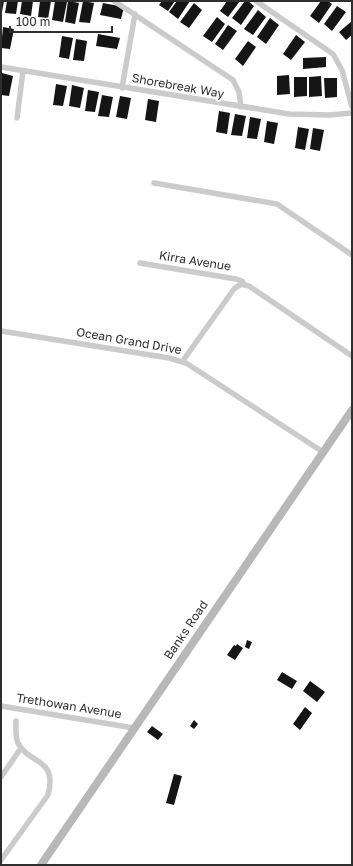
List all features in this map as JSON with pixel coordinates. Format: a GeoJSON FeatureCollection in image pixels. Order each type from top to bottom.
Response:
{"type":"FeatureCollection","features":[{"type":"Feature","properties":{"kind":"street"},"geometry":{"type":"LineString","coordinates":[[114,1],[233,80],[239,92],[241,107]]}},
{"type":"Feature","properties":{"kind":"street"},"geometry":{"type":"LineString","coordinates":[[256,1],[333,54],[342,70],[352,107]]}},
{"type":"Feature","properties":{"kind":"street"},"geometry":{"type":"LineString","coordinates":[[122,88],[135,14]]}},
{"type":"Feature","properties":{"kind":"street","name":"Shorebreak Way"},"geometry":{"type":"LineString","coordinates":[[1,67],[122,88],[289,114],[329,115],[352,113]]}},
{"type":"Feature","properties":{"kind":"street"},"geometry":{"type":"LineString","coordinates":[[17,118],[23,71]]}},
{"type":"Feature","properties":{"kind":"street"},"geometry":{"type":"LineString","coordinates":[[154,183],[277,204],[352,255]]}},
{"type":"Feature","properties":{"kind":"street","name":"Kirra Avenue"},"geometry":{"type":"LineString","coordinates":[[140,263],[242,281],[244,284],[352,356]]}},
{"type":"Feature","properties":{"kind":"street"},"geometry":{"type":"LineString","coordinates":[[182,362],[234,289],[238,285],[244,284]]}},
{"type":"Feature","properties":{"kind":"street","name":"Ocean Grand Drive"},"geometry":{"type":"LineString","coordinates":[[1,331],[169,358],[182,362],[198,370],[323,452]]}},
{"type":"Feature","properties":{"kind":"street","name":"Banks Road"},"geometry":{"type":"LineString","coordinates":[[41,865],[352,410]]}},
{"type":"Feature","properties":{"kind":"street","name":"Trethowan Avenue"},"geometry":{"type":"LineString","coordinates":[[1,706],[134,728]]}},
{"type":"Feature","properties":{"kind":"street"},"geometry":{"type":"LineString","coordinates":[[1,860],[48,795],[51,785],[50,774],[43,764],[21,748],[17,741],[16,721]]}},
{"type":"Feature","properties":{"kind":"street"},"geometry":{"type":"LineString","coordinates":[[1,777],[3,769],[21,748]]}},
{"type":"Feature","properties":{"kind":"building"},"geometry":{"type":"Polygon","coordinates":[[[1,1],[4,1],[2,12],[1,12],[1,1]]]}},
{"type":"Feature","properties":{"kind":"building"},"geometry":{"type":"Polygon","coordinates":[[[7,1],[18,1],[16,14],[5,13],[7,1]]]}},
{"type":"Feature","properties":{"kind":"building"},"geometry":{"type":"Polygon","coordinates":[[[22,1],[33,1],[31,16],[20,14],[22,1]]]}},
{"type":"Feature","properties":{"kind":"building"},"geometry":{"type":"Polygon","coordinates":[[[40,1],[51,1],[48,19],[38,17],[40,1]]]}},
{"type":"Feature","properties":{"kind":"building"},"geometry":{"type":"Polygon","coordinates":[[[55,1],[67,2],[63,22],[52,20],[55,1]]]}},
{"type":"Feature","properties":{"kind":"building"},"geometry":{"type":"Polygon","coordinates":[[[68,1],[79,3],[75,24],[65,22],[68,1]]]}},
{"type":"Feature","properties":{"kind":"building"},"geometry":{"type":"Polygon","coordinates":[[[83,1],[94,3],[90,23],[79,22],[83,1]]]}},
{"type":"Feature","properties":{"kind":"building"},"geometry":{"type":"Polygon","coordinates":[[[162,1],[175,1],[168,11],[159,5],[162,1]]]}},
{"type":"Feature","properties":{"kind":"building"},"geometry":{"type":"Polygon","coordinates":[[[177,1],[190,1],[178,19],[169,12],[177,1]]]}},
{"type":"Feature","properties":{"kind":"building"},"geometry":{"type":"Polygon","coordinates":[[[227,1],[240,1],[228,17],[220,11],[227,1]]]}},
{"type":"Feature","properties":{"kind":"building"},"geometry":{"type":"Polygon","coordinates":[[[245,1],[248,1],[254,6],[241,25],[232,18],[245,1]]]}},
{"type":"Feature","properties":{"kind":"building"},"geometry":{"type":"Polygon","coordinates":[[[321,1],[328,1],[332,4],[319,23],[310,16],[321,1]]]}},
{"type":"Feature","properties":{"kind":"building"},"geometry":{"type":"Polygon","coordinates":[[[103,3],[124,7],[121,19],[100,15],[103,3]]]}},
{"type":"Feature","properties":{"kind":"building"},"geometry":{"type":"Polygon","coordinates":[[[194,3],[202,10],[189,28],[180,22],[194,3]]]}},
{"type":"Feature","properties":{"kind":"building"},"geometry":{"type":"Polygon","coordinates":[[[337,6],[346,12],[332,31],[324,24],[337,6]]]}},
{"type":"Feature","properties":{"kind":"building"},"geometry":{"type":"Polygon","coordinates":[[[258,10],[266,17],[253,35],[244,29],[258,10]]]}},
{"type":"Feature","properties":{"kind":"building"},"geometry":{"type":"Polygon","coordinates":[[[217,17],[225,24],[212,42],[203,36],[217,17]]]}},
{"type":"Feature","properties":{"kind":"building"},"geometry":{"type":"Polygon","coordinates":[[[270,18],[279,25],[266,44],[257,37],[270,18]]]}},
{"type":"Feature","properties":{"kind":"building"},"geometry":{"type":"Polygon","coordinates":[[[352,21],[352,35],[346,40],[339,32],[352,21]]]}},
{"type":"Feature","properties":{"kind":"building"},"geometry":{"type":"Polygon","coordinates":[[[228,25],[237,31],[223,50],[215,44],[228,25]]]}},
{"type":"Feature","properties":{"kind":"building"},"geometry":{"type":"Polygon","coordinates":[[[3,27],[14,29],[10,49],[1,48],[3,27]]]}},
{"type":"Feature","properties":{"kind":"building"},"geometry":{"type":"Polygon","coordinates":[[[98,34],[120,38],[117,49],[96,46],[98,34]]]}},
{"type":"Feature","properties":{"kind":"building"},"geometry":{"type":"Polygon","coordinates":[[[296,35],[305,42],[291,60],[283,54],[296,35]]]}},
{"type":"Feature","properties":{"kind":"building"},"geometry":{"type":"Polygon","coordinates":[[[62,36],[73,38],[69,59],[59,57],[62,36]]]}},
{"type":"Feature","properties":{"kind":"building"},"geometry":{"type":"Polygon","coordinates":[[[76,39],[87,41],[84,61],[73,60],[76,39]]]}},
{"type":"Feature","properties":{"kind":"building"},"geometry":{"type":"Polygon","coordinates":[[[248,41],[256,47],[243,66],[235,59],[248,41]]]}},
{"type":"Feature","properties":{"kind":"building"},"geometry":{"type":"Polygon","coordinates":[[[326,57],[326,67],[303,69],[303,58],[326,57]]]}},
{"type":"Feature","properties":{"kind":"building"},"geometry":{"type":"Polygon","coordinates":[[[2,73],[13,76],[9,96],[1,95],[2,73]]]}},
{"type":"Feature","properties":{"kind":"building"},"geometry":{"type":"Polygon","coordinates":[[[289,75],[290,94],[277,95],[277,76],[289,75]]]}},
{"type":"Feature","properties":{"kind":"building"},"geometry":{"type":"Polygon","coordinates":[[[321,76],[322,96],[309,97],[309,77],[321,76]]]}},
{"type":"Feature","properties":{"kind":"building"},"geometry":{"type":"Polygon","coordinates":[[[294,77],[307,77],[307,96],[294,97],[294,77]]]}},
{"type":"Feature","properties":{"kind":"building"},"geometry":{"type":"Polygon","coordinates":[[[324,78],[337,78],[337,97],[325,98],[324,78]]]}},
{"type":"Feature","properties":{"kind":"building"},"geometry":{"type":"Polygon","coordinates":[[[56,84],[67,86],[63,106],[53,105],[56,84]]]}},
{"type":"Feature","properties":{"kind":"building"},"geometry":{"type":"Polygon","coordinates":[[[72,85],[84,88],[80,108],[69,106],[72,85]]]}},
{"type":"Feature","properties":{"kind":"building"},"geometry":{"type":"Polygon","coordinates":[[[88,90],[99,92],[95,112],[85,111],[88,90]]]}},
{"type":"Feature","properties":{"kind":"building"},"geometry":{"type":"Polygon","coordinates":[[[102,95],[113,97],[109,117],[98,116],[102,95]]]}},
{"type":"Feature","properties":{"kind":"building"},"geometry":{"type":"Polygon","coordinates":[[[120,96],[131,98],[127,119],[116,117],[120,96]]]}},
{"type":"Feature","properties":{"kind":"building"},"geometry":{"type":"Polygon","coordinates":[[[148,99],[159,101],[156,122],[145,120],[148,99]]]}},
{"type":"Feature","properties":{"kind":"building"},"geometry":{"type":"Polygon","coordinates":[[[219,111],[230,113],[227,134],[216,132],[219,111]]]}},
{"type":"Feature","properties":{"kind":"building"},"geometry":{"type":"Polygon","coordinates":[[[235,114],[246,116],[242,136],[231,135],[235,114]]]}},
{"type":"Feature","properties":{"kind":"building"},"geometry":{"type":"Polygon","coordinates":[[[250,117],[261,119],[257,139],[247,138],[250,117]]]}},
{"type":"Feature","properties":{"kind":"building"},"geometry":{"type":"Polygon","coordinates":[[[267,121],[278,123],[274,144],[264,142],[267,121]]]}},
{"type":"Feature","properties":{"kind":"building"},"geometry":{"type":"Polygon","coordinates":[[[298,127],[309,129],[305,150],[295,148],[298,127]]]}},
{"type":"Feature","properties":{"kind":"building"},"geometry":{"type":"Polygon","coordinates":[[[313,128],[324,130],[320,151],[310,149],[313,128]]]}},
{"type":"Feature","properties":{"kind":"building"},"geometry":{"type":"Polygon","coordinates":[[[247,640],[252,642],[249,649],[245,647],[247,640]]]}},
{"type":"Feature","properties":{"kind":"building"},"geometry":{"type":"Polygon","coordinates":[[[237,644],[243,648],[235,660],[227,655],[234,645],[236,646],[237,644]]]}},
{"type":"Feature","properties":{"kind":"building"},"geometry":{"type":"Polygon","coordinates":[[[282,672],[297,681],[292,689],[277,680],[282,672]]]}},
{"type":"Feature","properties":{"kind":"building"},"geometry":{"type":"Polygon","coordinates":[[[310,681],[325,692],[317,702],[303,691],[310,681]]]}},
{"type":"Feature","properties":{"kind":"building"},"geometry":{"type":"Polygon","coordinates":[[[305,707],[312,713],[300,730],[293,724],[305,707]]]}},
{"type":"Feature","properties":{"kind":"building"},"geometry":{"type":"Polygon","coordinates":[[[194,720],[198,724],[194,729],[190,726],[194,720]]]}},
{"type":"Feature","properties":{"kind":"building"},"geometry":{"type":"Polygon","coordinates":[[[152,726],[163,734],[158,740],[147,732],[152,726]]]}},
{"type":"Feature","properties":{"kind":"building"},"geometry":{"type":"Polygon","coordinates":[[[174,774],[182,776],[174,805],[166,803],[174,774]]]}}]}
